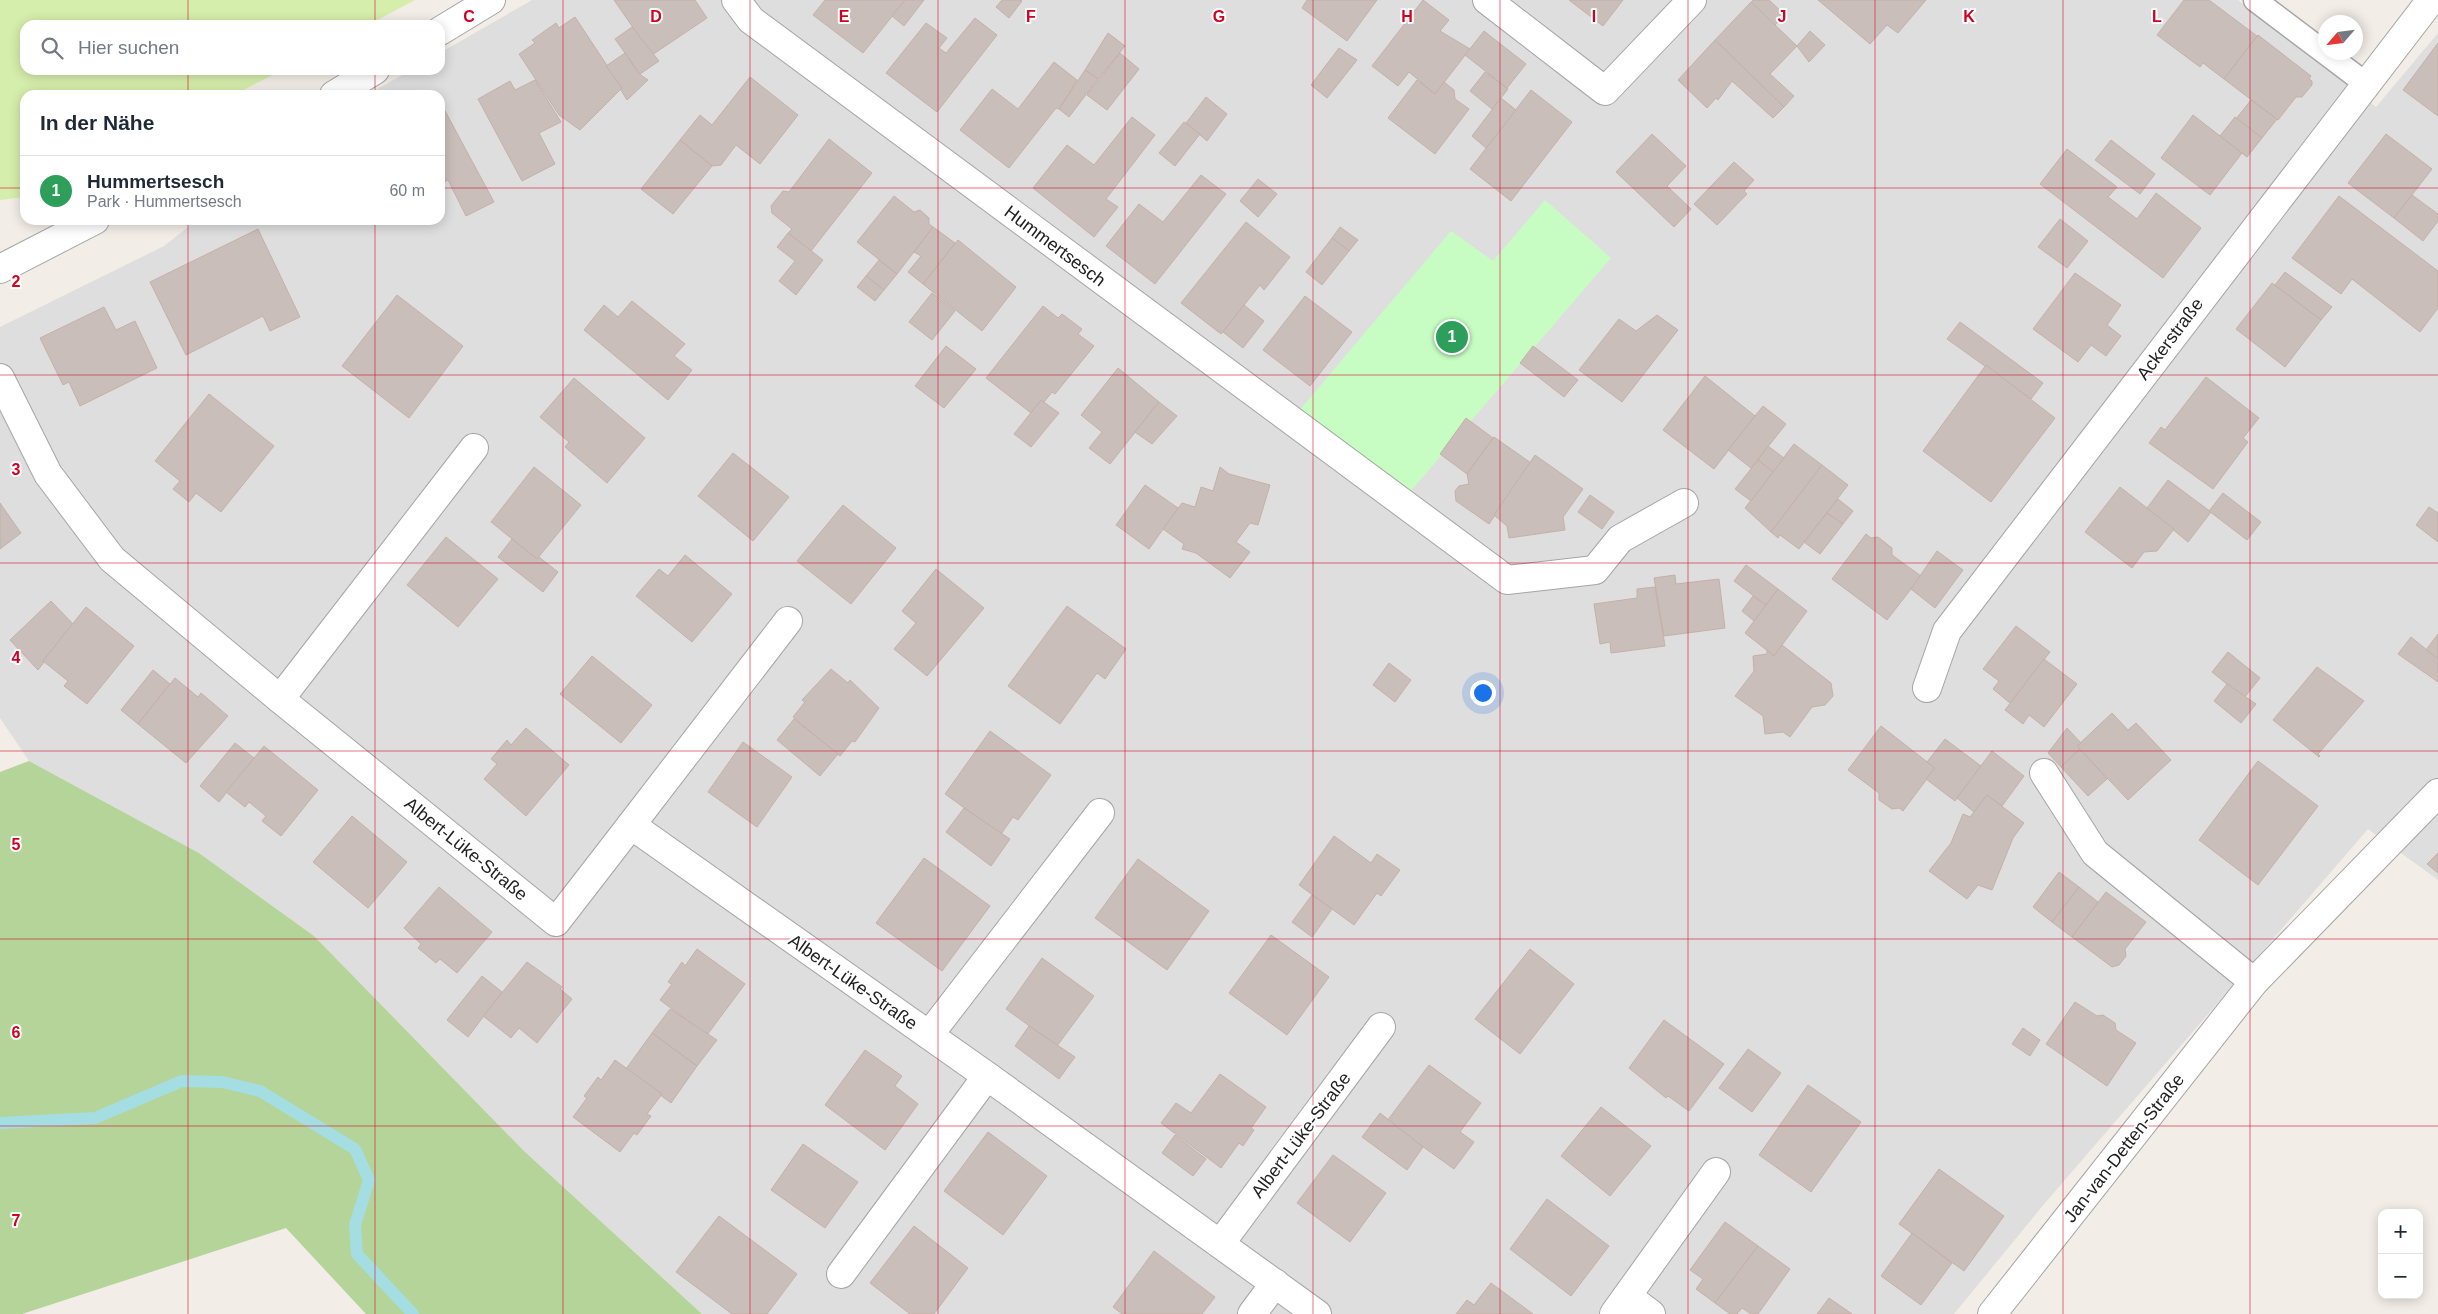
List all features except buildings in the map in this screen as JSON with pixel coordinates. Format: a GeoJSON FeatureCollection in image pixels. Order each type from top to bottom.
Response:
{"type":"FeatureCollection","features":[{"type":"Feature","properties":{"kind":"street"},"geometry":{"type":"LineString","coordinates":[[445,28],[491,0]]}},
{"type":"Feature","properties":{"kind":"street","name":"Hummertsesch"},"geometry":{"type":"LineString","coordinates":[[736,0],[751,20],[1507,580],[1595,570],[1620,539],[1684,503]]}},
{"type":"Feature","properties":{"kind":"street"},"geometry":{"type":"LineString","coordinates":[[1487,0],[1604,92],[1692,0]]}},
{"type":"Feature","properties":{"kind":"street","name":"Ackerstraße"},"geometry":{"type":"LineString","coordinates":[[1927,688],[1947,632],[2431,0]]}},
{"type":"Feature","properties":{"kind":"street"},"geometry":{"type":"LineString","coordinates":[[342,90],[367,75]]}},
{"type":"Feature","properties":{"kind":"street"},"geometry":{"type":"LineString","coordinates":[[0,269],[85,225]]}},
{"type":"Feature","properties":{"kind":"street","name":"Albert-Lüke-Straße"},"geometry":{"type":"LineString","coordinates":[[0,378],[48,474],[112,559],[280,699],[556,922],[788,621]]}},
{"type":"Feature","properties":{"kind":"street"},"geometry":{"type":"LineString","coordinates":[[280,699],[474,448]]}},
{"type":"Feature","properties":{"kind":"street"},"geometry":{"type":"LineString","coordinates":[[2044,773],[2095,853],[2254,982]]}},
{"type":"Feature","properties":{"kind":"street","name":"Jan-van-Detten-Straße"},"geometry":{"type":"LineString","coordinates":[[1992,1314],[2254,982],[2438,793]]}},
{"type":"Feature","properties":{"kind":"street","name":"Albert-Lüke-Straße"},"geometry":{"type":"LineString","coordinates":[[929,1035],[1100,812]]}},
{"type":"Feature","properties":{"kind":"street","name":"Albert-Lüke-Straße"},"geometry":{"type":"LineString","coordinates":[[631,825],[987,1076],[1317,1314]]}},
{"type":"Feature","properties":{"kind":"street","name":"Albert-Lüke-Straße"},"geometry":{"type":"LineString","coordinates":[[1220,1244],[1381,1027]]}},
{"type":"Feature","properties":{"kind":"street"},"geometry":{"type":"LineString","coordinates":[[841,1274],[987,1076]]}},
{"type":"Feature","properties":{"kind":"street"},"geometry":{"type":"LineString","coordinates":[[1651,1314],[1621,1305],[1716,1172]]}},
{"type":"Feature","properties":{"kind":"street"},"geometry":{"type":"LineString","coordinates":[[1252,1314],[1275,1283]]}},
{"type":"Feature","properties":{"kind":"lane"},"geometry":{"type":"LineString","coordinates":[[2255,0],[2365,84]]}},
{"type":"Feature","properties":{"kind":"shaded area"},"geometry":{"type":"Polygon","coordinates":[[[532,0],[2238,0],[2376,107],[2438,33],[2438,880],[2368,829],[2045,1203],[1954,1314],[702,1314],[524,1151],[314,936],[199,853],[29,761],[0,718],[0,327],[164,246],[191,225],[445,225],[445,90],[376,90],[402,75],[445,75],[445,50],[532,0]]]}},
{"type":"Feature","properties":{"kind":"green space"},"geometry":{"type":"Polygon","coordinates":[[[0,0],[415,0],[377,20],[20,20],[20,75],[272,75],[244,90],[20,90],[20,198],[0,200],[0,0]]]}},
{"type":"Feature","properties":{"kind":"green space"},"geometry":{"type":"Polygon","coordinates":[[[1545,200],[1611,258],[1409,493],[1298,412],[1451,231],[1493,261],[1545,200]]]}},
{"type":"Feature","properties":{"kind":"green space"},"geometry":{"type":"Polygon","coordinates":[[[29,761],[199,853],[314,936],[524,1151],[702,1314],[366,1314],[286,1228],[22,1314],[0,1314],[0,772],[29,761]]]}},
{"type":"Feature","properties":{"kind":"waterway"},"geometry":{"type":"LineString","coordinates":[[0,1123],[95,1118],[182,1081],[222,1082],[260,1091],[355,1149],[369,1180],[355,1225],[357,1254],[413,1314]]}},
{"type":"Feature","properties":{"kind":"place","name":"Hummertsesch"},"geometry":{"type":"Point","coordinates":[1452,337]}}]}
